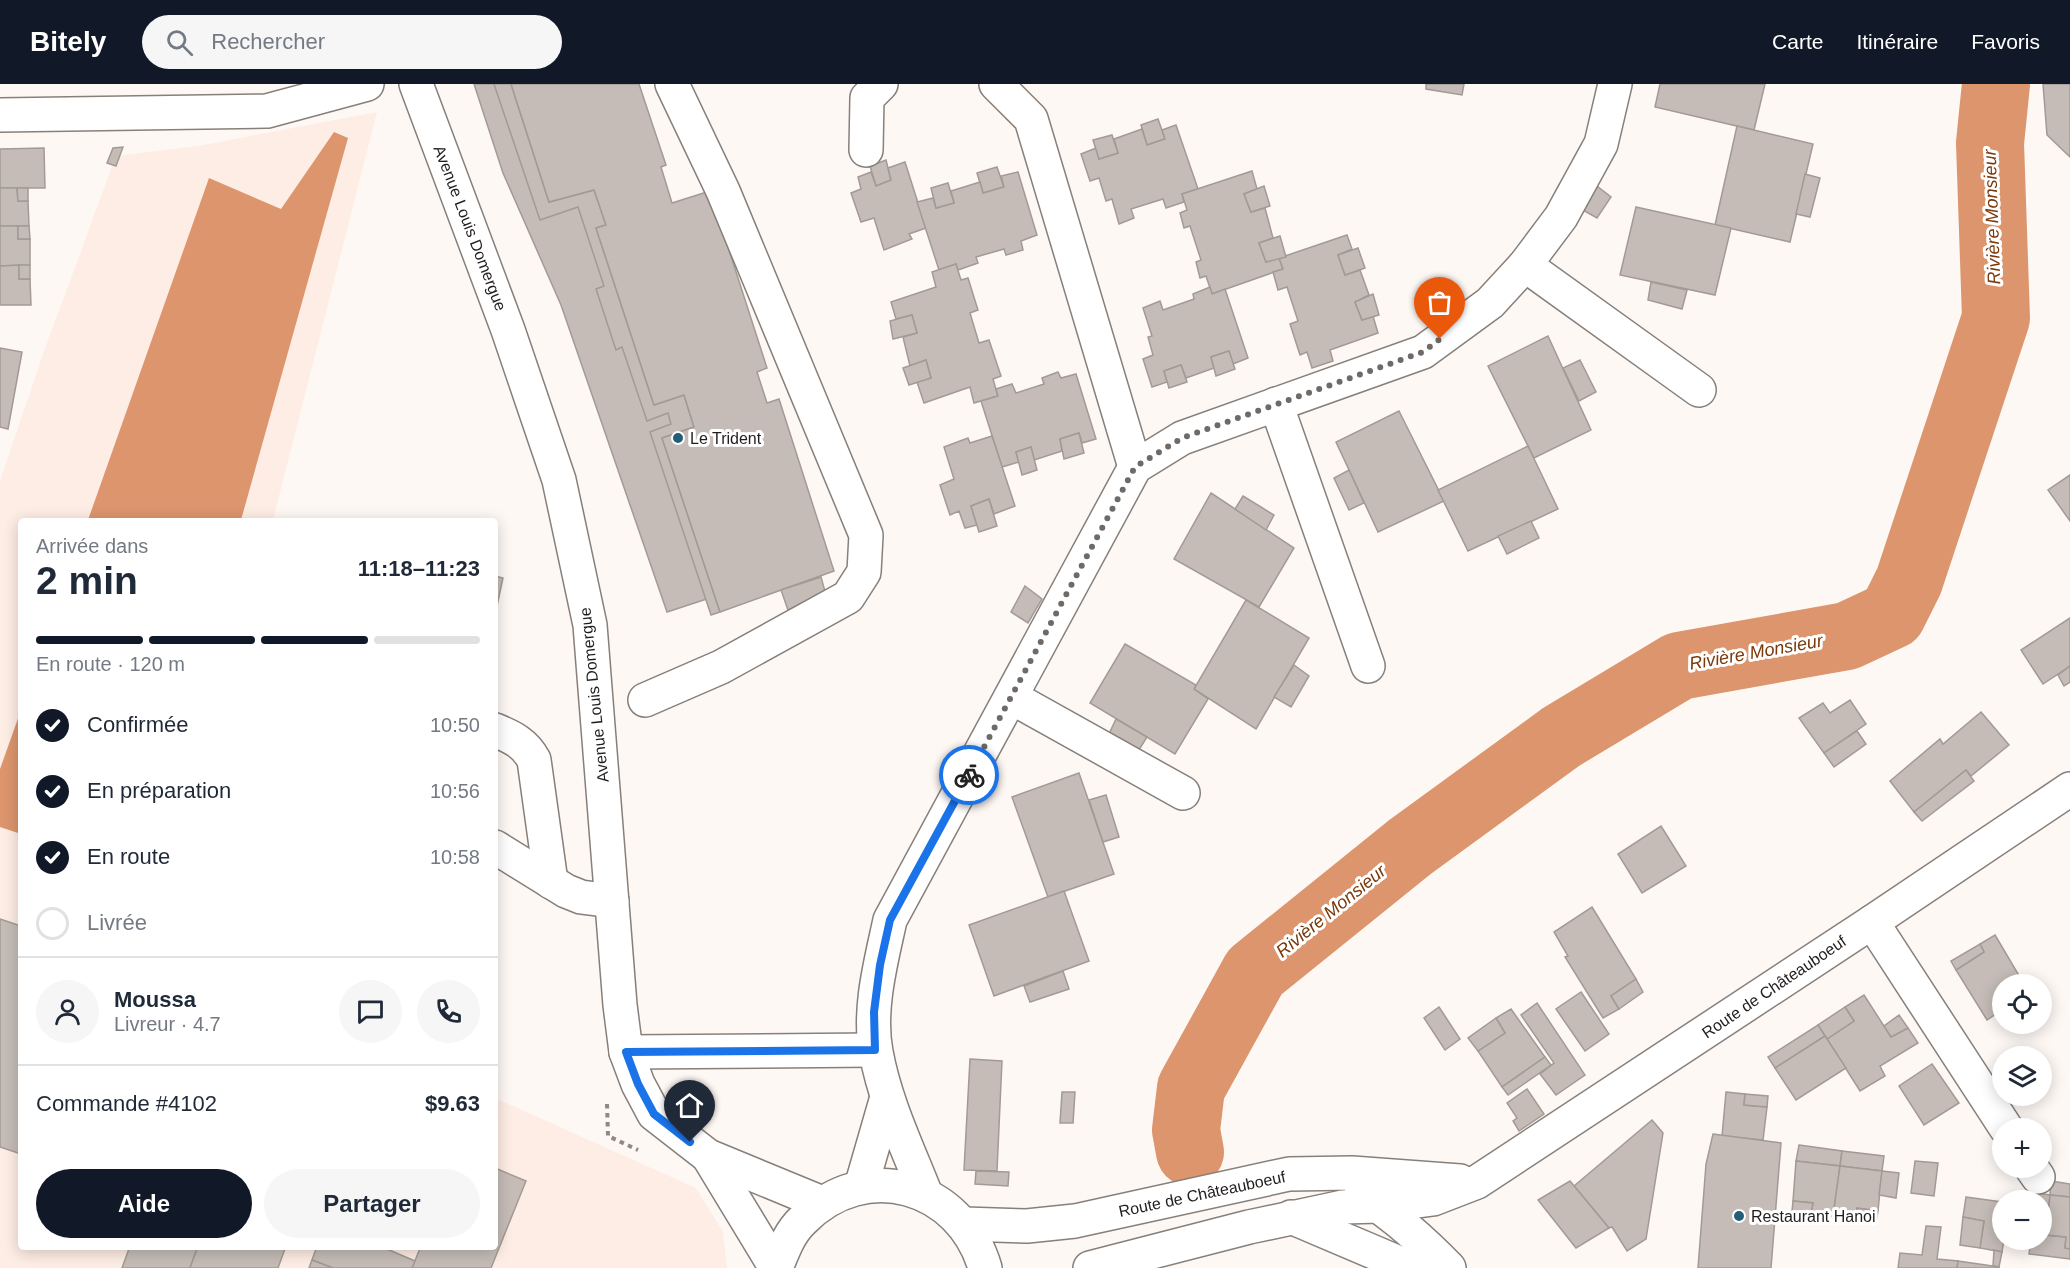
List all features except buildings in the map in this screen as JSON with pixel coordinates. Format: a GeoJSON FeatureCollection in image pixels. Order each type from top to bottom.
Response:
{"type":"FeatureCollection","features":[{"type":"Feature","properties":{"kind":"main road"},"geometry":{"type":"LineString","coordinates":[[0,115],[267,111],[367,84]]}},
{"type":"Feature","properties":{"kind":"main road","name":"Avenue Louis Domergue"},"geometry":{"type":"LineString","coordinates":[[416,84],[508,330],[559,480],[590,625],[620,1005],[626,1052],[638,1084],[654,1114],[708,1156],[822,1203]]}},
{"type":"Feature","properties":{"kind":"main road"},"geometry":{"type":"LineString","coordinates":[[645,700],[721,667],[848,597],[864,572],[866,535],[723,191],[672,84]]}},
{"type":"Feature","properties":{"kind":"main road"},"geometry":{"type":"LineString","coordinates":[[866,150],[867,98],[882,84]]}},
{"type":"Feature","properties":{"kind":"main road"},"geometry":{"type":"LineString","coordinates":[[996,84],[1031,119],[1135,467]]}},
{"type":"Feature","properties":{"kind":"main road"},"geometry":{"type":"LineString","coordinates":[[926,1195],[887,1097],[875,1050],[874,1012],[880,965],[890,920],[1135,467],[1182,438],[1423,352],[1490,303],[1525,265],[1561,217],[1601,144],[1615,84]]}},
{"type":"Feature","properties":{"kind":"main road"},"geometry":{"type":"LineString","coordinates":[[1525,265],[1699,390]]}},
{"type":"Feature","properties":{"kind":"main road"},"geometry":{"type":"LineString","coordinates":[[1276,404],[1368,666]]}},
{"type":"Feature","properties":{"kind":"main road"},"geometry":{"type":"LineString","coordinates":[[1011,697],[1183,794]]}},
{"type":"Feature","properties":{"kind":"main road"},"geometry":{"type":"LineString","coordinates":[[498,731],[516,739],[528,749],[534,760],[551,882]]}},
{"type":"Feature","properties":{"kind":"main road","name":"Route de Châteauboeuf"},"geometry":{"type":"LineString","coordinates":[[1090,1268],[1249,1227],[1343,1207],[1380,1206],[1433,1199],[1477,1182],[2070,789]]}},
{"type":"Feature","properties":{"kind":"main road"},"geometry":{"type":"LineString","coordinates":[[498,849],[551,882],[581,897],[612,901]]}},
{"type":"Feature","properties":{"kind":"main road"},"geometry":{"type":"LineString","coordinates":[[1872,922],[1999,1118]]}},
{"type":"Feature","properties":{"kind":"main road"},"geometry":{"type":"LineString","coordinates":[[626,1052],[875,1050]]}},
{"type":"Feature","properties":{"kind":"main road"},"geometry":{"type":"LineString","coordinates":[[861,1187],[887,1097]]}},
{"type":"Feature","properties":{"kind":"main road","name":"Avenue Louis Domergue"},"geometry":{"type":"LineString","coordinates":[[708,1156],[776,1268]]}},
{"type":"Feature","properties":{"kind":"main road","name":"Route de Châteauboeuf"},"geometry":{"type":"LineString","coordinates":[[963,1224],[1027,1226],[1075,1221],[1289,1174],[1352,1173],[1477,1182]]}},
{"type":"Feature","properties":{"kind":"main road"},"geometry":{"type":"LineString","coordinates":[[1331,1174],[1380,1206],[1449,1268]]}},
{"type":"Feature","properties":{"kind":"main road"},"geometry":{"type":"LineString","coordinates":[[776,1268],[786,1243],[796,1228],[822,1203],[841,1193],[861,1187],[894,1186],[926,1195],[947,1208],[963,1224],[979,1248],[985,1268]]}},
{"type":"Feature","properties":{"kind":"main road"},"geometry":{"type":"LineString","coordinates":[[1291,1218],[1411,1268]]}},
{"type":"Feature","properties":{"kind":"path"},"geometry":{"type":"LineString","coordinates":[[607,1101],[608,1136]]}},
{"type":"Feature","properties":{"kind":"shaded area"},"geometry":{"type":"Polygon","coordinates":[[[377,112],[274,518],[18,518],[18,1250],[498,1250],[498,1099],[696,1188],[723,1232],[727,1268],[0,1268],[0,481],[44,351],[116,156],[198,146],[377,112]]]}},
{"type":"Feature","properties":{"kind":"shaded area"},"geometry":{"type":"Polygon","coordinates":[[[334,132],[348,138],[242,518],[89,518],[209,178],[281,209],[334,132]]]}},
{"type":"Feature","properties":{"kind":"shaded area"},"geometry":{"type":"Polygon","coordinates":[[[18,718],[18,833],[0,827],[0,769],[18,718]]]}},
{"type":"Feature","properties":{"kind":"waterway","name":"Rivière Monsieur"},"geometry":{"type":"LineString","coordinates":[[1190,1152],[1186,1130],[1191,1088],[1255,972],[1410,847],[1561,737],[1679,666],[1847,636],[1892,615],[1909,581],[1996,318],[1990,143],[1996,84]]}},
{"type":"Feature","properties":{"kind":"way so far"},"geometry":{"type":"LineString","coordinates":[[969,775],[1135,467],[1182,438],[1423,352],[1440,339]]}},
{"type":"Feature","properties":{"kind":"place","name":"Le Trident"},"geometry":{"type":"Point","coordinates":[678,438]}},
{"type":"Feature","properties":{"kind":"place","name":"Restaurant Hanoi"},"geometry":{"type":"Point","coordinates":[1739,1216]}},
{"type":"Feature","properties":{"kind":"route"},"geometry":{"type":"LineString","coordinates":[[690,1142],[654,1114],[638,1084],[626,1052],[875,1050],[874,1012],[880,965],[890,920],[969,775]]}}]}
